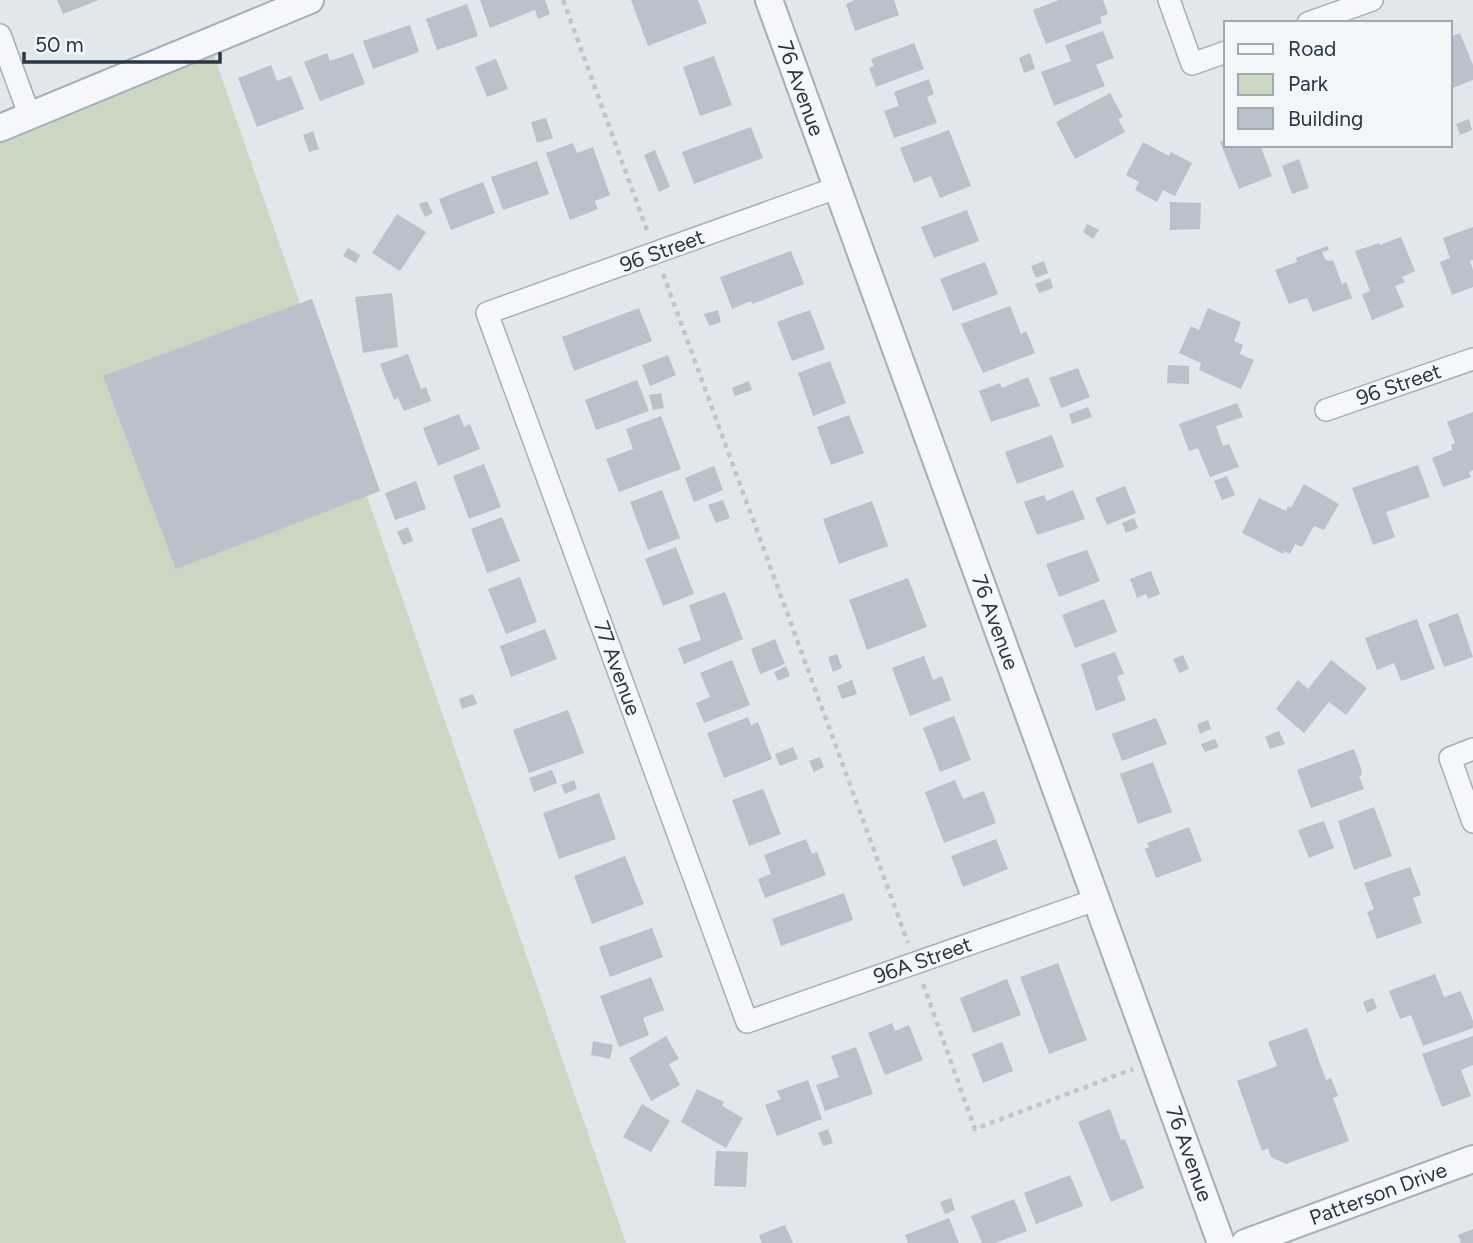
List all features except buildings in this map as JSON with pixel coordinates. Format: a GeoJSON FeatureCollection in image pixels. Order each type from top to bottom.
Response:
{"type":"FeatureCollection","features":[{"type":"Feature","properties":{"kind":"street"},"geometry":{"type":"LineString","coordinates":[[0,128],[310,0]]}},
{"type":"Feature","properties":{"kind":"street","name":"76 Avenue"},"geometry":{"type":"LineString","coordinates":[[769,0],[1221,1243]]}},
{"type":"Feature","properties":{"kind":"street"},"geometry":{"type":"LineString","coordinates":[[1169,0],[1192,64],[1224,53]]}},
{"type":"Feature","properties":{"kind":"street"},"geometry":{"type":"LineString","coordinates":[[1314,21],[1372,0]]}},
{"type":"Feature","properties":{"kind":"street"},"geometry":{"type":"LineString","coordinates":[[0,35],[29,114]]}},
{"type":"Feature","properties":{"kind":"street","name":"96 Street"},"geometry":{"type":"LineString","coordinates":[[487,313],[836,188]]}},
{"type":"Feature","properties":{"kind":"street","name":"77 Avenue"},"geometry":{"type":"LineString","coordinates":[[487,313],[747,1022]]}},
{"type":"Feature","properties":{"kind":"street","name":"96 Street"},"geometry":{"type":"LineString","coordinates":[[1326,410],[1473,359]]}},
{"type":"Feature","properties":{"kind":"street"},"geometry":{"type":"LineString","coordinates":[[1473,750],[1450,758],[1473,822]]}},
{"type":"Feature","properties":{"kind":"street","name":"96A Street"},"geometry":{"type":"LineString","coordinates":[[747,1022],[1098,899]]}},
{"type":"Feature","properties":{"kind":"street","name":"Patterson Drive"},"geometry":{"type":"LineString","coordinates":[[1245,1243],[1473,1159]]}},
{"type":"Feature","properties":{"kind":"path"},"geometry":{"type":"LineString","coordinates":[[563,0],[975,1129],[1156,1061]]}},
{"type":"Feature","properties":{"kind":"green space"},"geometry":{"type":"Polygon","coordinates":[[[209,41],[626,1243],[0,1243],[0,128],[209,41]]]}}]}
